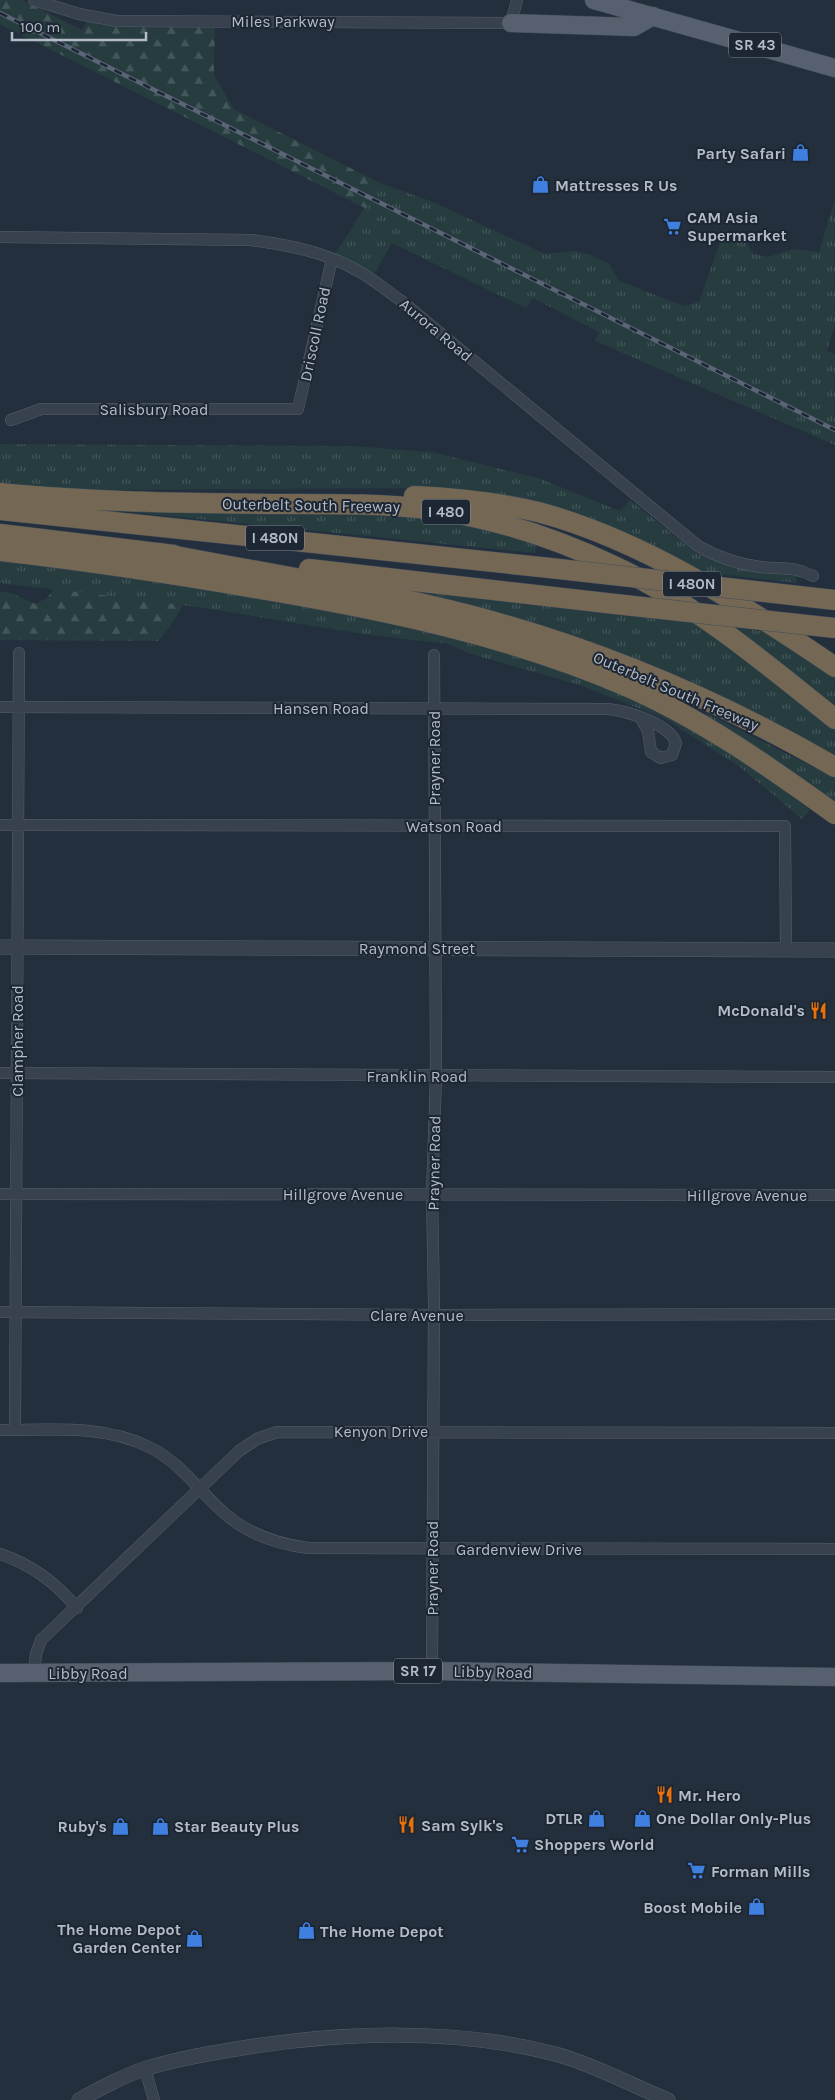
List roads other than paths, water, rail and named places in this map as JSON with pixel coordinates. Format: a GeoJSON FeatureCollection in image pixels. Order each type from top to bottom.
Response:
{"type":"FeatureCollection","features":[{"type":"Feature","properties":{"kind":"highway","name":"Outerbelt South Freeway"},"geometry":{"type":"LineString","coordinates":[[0,493],[93,500],[380,506],[437,511],[501,524],[576,549],[634,576],[696,612],[757,656],[835,719]]}},
{"type":"Feature","properties":{"kind":"highway"},"geometry":{"type":"LineString","coordinates":[[280,504],[348,494],[396,494],[495,504],[537,512],[583,526],[617,540],[664,564],[791,637],[835,667]]}},
{"type":"Feature","properties":{"kind":"highway","name":"Outerbelt South Freeway"},"geometry":{"type":"LineString","coordinates":[[0,510],[835,600]]}},
{"type":"Feature","properties":{"kind":"highway","name":"Outerbelt South Freeway"},"geometry":{"type":"LineString","coordinates":[[0,534],[160,554],[835,628]]}},
{"type":"Feature","properties":{"kind":"highway"},"geometry":{"type":"LineString","coordinates":[[0,551],[179,575],[306,597],[418,619],[512,645],[626,686],[679,712],[755,756],[835,814]]}},
{"type":"Feature","properties":{"kind":"highway","name":"Outerbelt South Freeway"},"geometry":{"type":"LineString","coordinates":[[160,554],[405,600],[523,631],[598,656],[681,690],[748,721],[835,767]]}},
{"type":"Feature","properties":{"kind":"main road","name":"SR 43"},"geometry":{"type":"LineString","coordinates":[[594,0],[835,68]]}},
{"type":"Feature","properties":{"kind":"main road"},"geometry":{"type":"LineString","coordinates":[[510,23],[634,27],[653,16]]}},
{"type":"Feature","properties":{"kind":"main road","name":"Libby Road"},"geometry":{"type":"LineString","coordinates":[[0,1672],[432,1671],[835,1677]]}},
{"type":"Feature","properties":{"kind":"street","name":"Miles Parkway"},"geometry":{"type":"LineString","coordinates":[[34,0],[89,17],[117,21],[510,23]]}},
{"type":"Feature","properties":{"kind":"street"},"geometry":{"type":"LineString","coordinates":[[510,23],[517,0]]}},
{"type":"Feature","properties":{"kind":"street","name":"Aurora Road"},"geometry":{"type":"LineString","coordinates":[[0,237],[251,240],[288,245],[332,259],[358,270],[400,300],[676,531],[698,546],[716,556],[738,563],[798,568],[813,576]]}},
{"type":"Feature","properties":{"kind":"street","name":"Driscoll Road"},"geometry":{"type":"LineString","coordinates":[[298,410],[332,259]]}},
{"type":"Feature","properties":{"kind":"street","name":"Salisbury Road"},"geometry":{"type":"LineString","coordinates":[[11,420],[40,410],[298,410]]}},
{"type":"Feature","properties":{"kind":"street","name":"Clampher Road"},"geometry":{"type":"LineString","coordinates":[[15,1430],[19,653]]}},
{"type":"Feature","properties":{"kind":"street","name":"Prayner Road"},"geometry":{"type":"LineString","coordinates":[[432,1671],[434,1315],[432,1194],[436,1076],[434,655]]}},
{"type":"Feature","properties":{"kind":"street","name":"Hansen Road"},"geometry":{"type":"LineString","coordinates":[[0,707],[608,709],[640,717]]}},
{"type":"Feature","properties":{"kind":"street","name":"Watson Road"},"geometry":{"type":"LineString","coordinates":[[0,825],[785,826],[786,949]]}},
{"type":"Feature","properties":{"kind":"street","name":"Raymond Street"},"geometry":{"type":"LineString","coordinates":[[0,947],[835,950]]}},
{"type":"Feature","properties":{"kind":"street","name":"Franklin Road"},"geometry":{"type":"LineString","coordinates":[[0,1073],[835,1077]]}},
{"type":"Feature","properties":{"kind":"street","name":"Hillgrove Avenue"},"geometry":{"type":"LineString","coordinates":[[0,1194],[835,1195]]}},
{"type":"Feature","properties":{"kind":"street","name":"Clare Avenue"},"geometry":{"type":"LineString","coordinates":[[0,1312],[434,1315],[835,1314]]}},
{"type":"Feature","properties":{"kind":"street","name":"Gardenview Drive"},"geometry":{"type":"LineString","coordinates":[[0,1430],[87,1430],[120,1436],[150,1447],[165,1456],[238,1525],[255,1534],[290,1546],[329,1549],[835,1549]]}},
{"type":"Feature","properties":{"kind":"street","name":"Kenyon Drive"},"geometry":{"type":"LineString","coordinates":[[34,1673],[36,1654],[41,1640],[240,1452],[257,1439],[277,1432],[835,1433]]}},
{"type":"Feature","properties":{"kind":"street"},"geometry":{"type":"LineString","coordinates":[[0,1554],[22,1561],[44,1574],[77,1608]]}},
{"type":"Feature","properties":{"kind":"street"},"geometry":{"type":"LineString","coordinates":[[79,2100],[106,2085],[145,2069],[180,2058],[314,2038],[450,2038],[516,2045],[561,2056],[620,2077],[668,2100]]}},
{"type":"Feature","properties":{"kind":"street"},"geometry":{"type":"LineString","coordinates":[[145,2069],[154,2100]]}},
{"type":"Feature","properties":{"kind":"railway"},"geometry":{"type":"LineString","coordinates":[[0,13],[835,430]]}},
{"type":"Feature","properties":{"kind":"place","name":"Party Safari"},"geometry":{"type":"Point","coordinates":[800,153]}},
{"type":"Feature","properties":{"kind":"place","name":"Mattresses R Us"},"geometry":{"type":"Point","coordinates":[541,185]}},
{"type":"Feature","properties":{"kind":"place","name":"CAM Asia Supermarket"},"geometry":{"type":"Point","coordinates":[673,226]}},
{"type":"Feature","properties":{"kind":"place","name":"McDonald's"},"geometry":{"type":"Point","coordinates":[819,1010]}},
{"type":"Feature","properties":{"kind":"place","name":"Mr. Hero"},"geometry":{"type":"Point","coordinates":[664,1795]}},
{"type":"Feature","properties":{"kind":"place","name":"DTLR"},"geometry":{"type":"Point","coordinates":[597,1818]}},
{"type":"Feature","properties":{"kind":"place","name":"One Dollar Only-Plus"},"geometry":{"type":"Point","coordinates":[642,1818]}},
{"type":"Feature","properties":{"kind":"place","name":"Sam Sylk's"},"geometry":{"type":"Point","coordinates":[407,1825]}},
{"type":"Feature","properties":{"kind":"place","name":"Ruby's"},"geometry":{"type":"Point","coordinates":[121,1826]}},
{"type":"Feature","properties":{"kind":"place","name":"Star Beauty Plus"},"geometry":{"type":"Point","coordinates":[160,1826]}},
{"type":"Feature","properties":{"kind":"place","name":"Shoppers World"},"geometry":{"type":"Point","coordinates":[520,1844]}},
{"type":"Feature","properties":{"kind":"place","name":"Forman Mills"},"geometry":{"type":"Point","coordinates":[697,1871]}},
{"type":"Feature","properties":{"kind":"place","name":"Boost Mobile"},"geometry":{"type":"Point","coordinates":[756,1907]}},
{"type":"Feature","properties":{"kind":"place","name":"The Home Depot"},"geometry":{"type":"Point","coordinates":[306,1931]}},
{"type":"Feature","properties":{"kind":"place","name":"The Home Depot Garden Center"},"geometry":{"type":"Point","coordinates":[195,1938]}}]}
